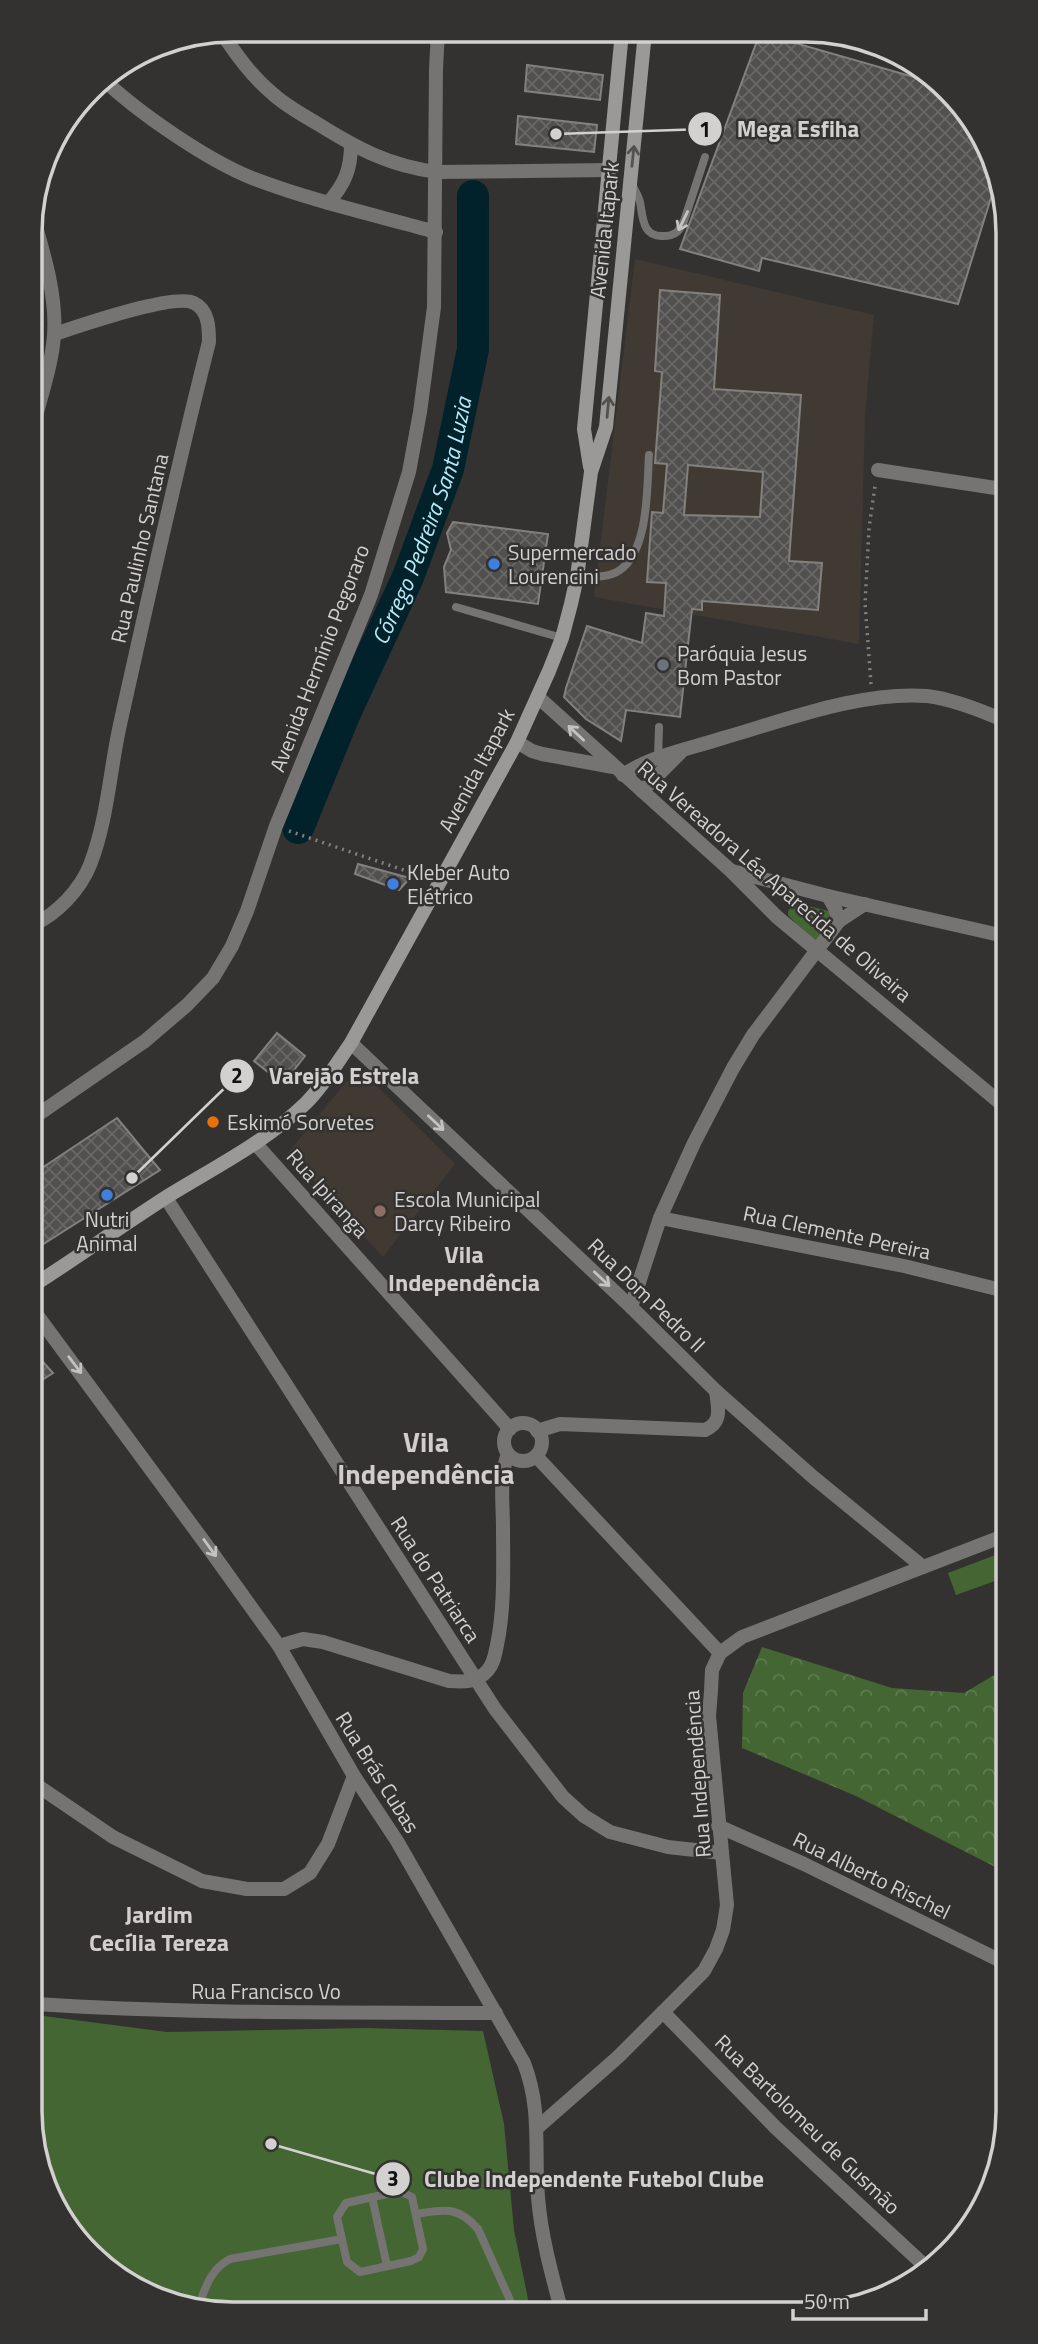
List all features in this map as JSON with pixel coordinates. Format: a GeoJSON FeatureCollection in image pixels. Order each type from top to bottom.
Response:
{"type":"FeatureCollection","features":[{"type":"Feature","properties":{"kind":"main road","name":"Avenida Itapark"},"geometry":{"type":"LineString","coordinates":[[591,472],[584,429],[621,42]]}},
{"type":"Feature","properties":{"kind":"main road","name":"Avenida Itapark"},"geometry":{"type":"LineString","coordinates":[[42,1280],[255,1143],[289,1118],[324,1082],[351,1043],[517,742],[562,638],[577,577],[591,472],[606,427],[644,42]]}},
{"type":"Feature","properties":{"kind":"street"},"geometry":{"type":"LineString","coordinates":[[228,42],[239,58],[273,94],[351,144],[382,160],[412,169],[437,172],[610,170]]}},
{"type":"Feature","properties":{"kind":"street","name":"Avenida Hermínio Pegoraro"},"geometry":{"type":"LineString","coordinates":[[42,1112],[145,1041],[187,1005],[213,978],[232,946],[247,911],[275,826],[371,595],[409,472],[434,307],[437,42]]}},
{"type":"Feature","properties":{"kind":"street"},"geometry":{"type":"LineString","coordinates":[[110,86],[186,142],[250,177],[328,203],[436,232]]}},
{"type":"Feature","properties":{"kind":"street"},"geometry":{"type":"LineString","coordinates":[[328,203],[345,181],[349,171],[351,144]]}},
{"type":"Feature","properties":{"kind":"street"},"geometry":{"type":"LineString","coordinates":[[42,251],[50,281],[54,334],[42,392]]}},
{"type":"Feature","properties":{"kind":"street","name":"Rua Paulinho Santana"},"geometry":{"type":"LineString","coordinates":[[42,920],[74,892],[89,866],[100,831],[121,721],[209,342],[206,315],[194,303],[185,301],[136,310],[54,334]]}},
{"type":"Feature","properties":{"kind":"street"},"geometry":{"type":"LineString","coordinates":[[878,470],[996,488]]}},
{"type":"Feature","properties":{"kind":"street"},"geometry":{"type":"LineString","coordinates":[[619,771],[816,711],[872,698],[927,696],[996,717]]}},
{"type":"Feature","properties":{"kind":"street","name":"Rua Vereadora Léa Aparecida de Oliveira"},"geometry":{"type":"LineString","coordinates":[[538,697],[730,870],[777,917],[996,1099]]}},
{"type":"Feature","properties":{"kind":"street","name":"Rua Vereadora Léa Aparecida de Oliveira"},"geometry":{"type":"LineString","coordinates":[[517,742],[542,754],[619,771]]}},
{"type":"Feature","properties":{"kind":"street"},"geometry":{"type":"LineString","coordinates":[[642,791],[682,751]]}},
{"type":"Feature","properties":{"kind":"street"},"geometry":{"type":"LineString","coordinates":[[730,870],[828,896],[996,934]]}},
{"type":"Feature","properties":{"kind":"street"},"geometry":{"type":"LineString","coordinates":[[777,917],[774,904],[777,898],[792,887]]}},
{"type":"Feature","properties":{"kind":"street"},"geometry":{"type":"LineString","coordinates":[[828,896],[839,921]]}},
{"type":"Feature","properties":{"kind":"street"},"geometry":{"type":"LineString","coordinates":[[631,1307],[660,1218],[694,1143],[733,1068],[753,1035],[839,921],[865,904]]}},
{"type":"Feature","properties":{"kind":"street","name":"Rua Dom Pedro II"},"geometry":{"type":"LineString","coordinates":[[351,1043],[631,1307],[716,1391],[813,1477],[923,1567]]}},
{"type":"Feature","properties":{"kind":"street","name":"Rua Ipiranga"},"geometry":{"type":"LineString","coordinates":[[255,1143],[510,1429]]}},
{"type":"Feature","properties":{"kind":"street","name":"Rua do Patriarca"},"geometry":{"type":"LineString","coordinates":[[166,1198],[476,1680],[523,1748],[563,1797],[584,1816],[610,1832],[668,1846],[722,1853]]}},
{"type":"Feature","properties":{"kind":"street","name":"Rua Clemente Pereira"},"geometry":{"type":"LineString","coordinates":[[660,1218],[905,1266],[996,1289]]}},
{"type":"Feature","properties":{"kind":"street","name":"Rua Brás Cubas"},"geometry":{"type":"LineString","coordinates":[[42,1322],[279,1646],[354,1776],[397,1841],[524,2063],[531,2082],[537,2128],[538,2199],[547,2254],[559,2302]]}},
{"type":"Feature","properties":{"kind":"street"},"geometry":{"type":"LineString","coordinates":[[537,1431],[560,1424],[705,1430],[714,1426],[719,1417],[716,1391]]}},
{"type":"Feature","properties":{"kind":"street"},"geometry":{"type":"LineString","coordinates":[[279,1646],[303,1639],[323,1642],[449,1681],[476,1680],[488,1670],[494,1661],[500,1633],[503,1564],[502,1476],[508,1454],[505,1441],[510,1429],[522,1424],[531,1425],[537,1431],[542,1441],[536,1456],[522,1461],[508,1454]]}},
{"type":"Feature","properties":{"kind":"street"},"geometry":{"type":"LineString","coordinates":[[536,1456],[720,1653],[742,1637],[996,1539]]}},
{"type":"Feature","properties":{"kind":"street","name":"Rua Independência"},"geometry":{"type":"LineString","coordinates":[[537,2128],[618,2057],[704,1971],[716,1949],[723,1930],[727,1905],[709,1716],[712,1670],[720,1653]]}},
{"type":"Feature","properties":{"kind":"street"},"geometry":{"type":"LineString","coordinates":[[42,1788],[113,1837],[202,1881],[247,1889],[284,1889],[310,1873],[328,1844],[354,1776]]}},
{"type":"Feature","properties":{"kind":"street","name":"Rua Alberto Rischel"},"geometry":{"type":"LineString","coordinates":[[718,1826],[804,1864],[996,1959]]}},
{"type":"Feature","properties":{"kind":"street","name":"Rua Francisco Vo"},"geometry":{"type":"LineString","coordinates":[[42,2004],[166,2011],[496,2013]]}},
{"type":"Feature","properties":{"kind":"street","name":"Rua Bartolomeu de Gusmão"},"geometry":{"type":"LineString","coordinates":[[663,2012],[776,2128],[921,2263]]}},
{"type":"Feature","properties":{"kind":"lane"},"geometry":{"type":"LineString","coordinates":[[630,181],[640,200],[643,225],[657,236],[672,236],[680,230],[684,221],[705,157]]}},
{"type":"Feature","properties":{"kind":"lane"},"geometry":{"type":"LineString","coordinates":[[577,577],[605,576],[620,570],[632,557],[645,525],[649,455]]}},
{"type":"Feature","properties":{"kind":"lane"},"geometry":{"type":"LineString","coordinates":[[456,607],[562,638]]}},
{"type":"Feature","properties":{"kind":"lane"},"geometry":{"type":"LineString","coordinates":[[658,757],[659,727]]}},
{"type":"Feature","properties":{"kind":"lane"},"geometry":{"type":"LineString","coordinates":[[400,2191],[412,2197],[416,2214],[423,2249],[419,2257],[360,2272],[347,2262],[337,2217],[346,2203],[400,2191]]}},
{"type":"Feature","properties":{"kind":"lane"},"geometry":{"type":"LineString","coordinates":[[372,2197],[387,2266]]}},
{"type":"Feature","properties":{"kind":"lane"},"geometry":{"type":"LineString","coordinates":[[416,2214],[453,2210],[470,2219],[478,2229],[511,2302]]}},
{"type":"Feature","properties":{"kind":"lane"},"geometry":{"type":"LineString","coordinates":[[201,2299],[210,2276],[218,2265],[230,2259],[342,2239]]}},
{"type":"Feature","properties":{"kind":"path"},"geometry":{"type":"LineString","coordinates":[[872,698],[865,604],[869,528],[878,470]]}},
{"type":"Feature","properties":{"kind":"path"},"geometry":{"type":"LineString","coordinates":[[275,826],[439,882]]}},
{"type":"Feature","properties":{"kind":"shaded area"},"geometry":{"type":"Polygon","coordinates":[[[635,259],[874,315],[865,415],[859,644],[594,597],[635,259]]]}},
{"type":"Feature","properties":{"kind":"shaded area","name":"Escola Municipal Darcy Ribeiro"},"geometry":{"type":"Polygon","coordinates":[[[364,1078],[376,1085],[455,1164],[383,1257],[288,1153],[347,1081],[364,1078]]]}},
{"type":"Feature","properties":{"kind":"green space"},"geometry":{"type":"Polygon","coordinates":[[[795,903],[833,912],[835,917],[816,941],[810,939],[788,915],[795,903]]]}},
{"type":"Feature","properties":{"kind":"green space"},"geometry":{"type":"Polygon","coordinates":[[[996,1555],[996,1581],[956,1595],[948,1573],[996,1555]]]}},
{"type":"Feature","properties":{"kind":"green space"},"geometry":{"type":"Polygon","coordinates":[[[762,1647],[892,1688],[964,1693],[996,1674],[996,1867],[856,1796],[742,1748],[743,1693],[762,1647]]]}},
{"type":"Feature","properties":{"kind":"green space"},"geometry":{"type":"Polygon","coordinates":[[[42,2016],[167,2032],[363,2028],[483,2031],[504,2124],[514,2230],[529,2302],[233,2302],[196,2298],[171,2292],[148,2282],[107,2255],[89,2237],[74,2217],[57,2184],[44,2136],[42,2016]]]}},
{"type":"Feature","properties":{"kind":"building"},"geometry":{"type":"Polygon","coordinates":[[[757,42],[792,42],[916,77],[949,107],[970,137],[981,160],[992,196],[958,304],[762,258],[759,271],[680,249],[757,42]]]}},
{"type":"Feature","properties":{"kind":"building"},"geometry":{"type":"Polygon","coordinates":[[[527,65],[603,75],[600,100],[525,91],[527,65]]]}},
{"type":"Feature","properties":{"kind":"building"},"geometry":{"type":"Polygon","coordinates":[[[518,116],[597,125],[594,152],[516,144],[518,116]]]}},
{"type":"Feature","properties":{"kind":"building"},"geometry":{"type":"Polygon","coordinates":[[[660,290],[720,295],[714,389],[801,395],[789,561],[822,563],[818,610],[702,601],[702,610],[692,609],[680,717],[626,710],[621,741],[586,719],[564,697],[587,626],[642,643],[646,613],[664,616],[666,583],[647,582],[652,512],[663,513],[667,464],[655,463],[662,372],[655,371],[660,290]],[[688,465],[684,515],[760,517],[763,472],[688,465]]]}},
{"type":"Feature","properties":{"kind":"building","name":"Supermercado Lourencini"},"geometry":{"type":"Polygon","coordinates":[[[453,522],[548,534],[538,604],[446,592],[444,567],[451,550],[447,533],[453,522]]]}},
{"type":"Feature","properties":{"kind":"building","name":"Kleber Auto Elétrico"},"geometry":{"type":"Polygon","coordinates":[[[358,864],[410,878],[399,890],[355,874],[358,864]]]}},
{"type":"Feature","properties":{"kind":"building"},"geometry":{"type":"Polygon","coordinates":[[[277,1033],[305,1056],[283,1084],[254,1061],[277,1033]]]}},
{"type":"Feature","properties":{"kind":"building"},"geometry":{"type":"Polygon","coordinates":[[[117,1118],[160,1170],[42,1245],[42,1168],[117,1118]]]}},
{"type":"Feature","properties":{"kind":"building"},"geometry":{"type":"Polygon","coordinates":[[[42,1361],[53,1373],[42,1380],[42,1361]]]}},
{"type":"Feature","properties":{"kind":"waterway","name":"Córrego Pedreira Santa Luzia"},"geometry":{"type":"LineString","coordinates":[[298,828],[345,713],[408,577],[448,469],[473,349],[473,196]]}},
{"type":"Feature","properties":{"kind":"place","name":"Mega Esfiha"},"geometry":{"type":"Point","coordinates":[556,134]}},
{"type":"Feature","properties":{"kind":"place","name":"Supermercado Lourencini"},"geometry":{"type":"Point","coordinates":[494,564]}},
{"type":"Feature","properties":{"kind":"place","name":"Paróquia Jesus Bom Pastor"},"geometry":{"type":"Point","coordinates":[663,665]}},
{"type":"Feature","properties":{"kind":"place","name":"Kleber Auto Elétrico"},"geometry":{"type":"Point","coordinates":[393,884]}},
{"type":"Feature","properties":{"kind":"place","name":"Eskimó Sorvetes"},"geometry":{"type":"Point","coordinates":[213,1122]}},
{"type":"Feature","properties":{"kind":"place","name":"Varejão Estrela"},"geometry":{"type":"Point","coordinates":[132,1178]}},
{"type":"Feature","properties":{"kind":"place","name":"Nutri Animal"},"geometry":{"type":"Point","coordinates":[107,1195]}},
{"type":"Feature","properties":{"kind":"place","name":"Escola Municipal Darcy Ribeiro"},"geometry":{"type":"Point","coordinates":[380,1211]}},
{"type":"Feature","properties":{"kind":"place","name":"Clube Independente Futebol Clube"},"geometry":{"type":"Point","coordinates":[271,2144]}},
{"type":"Feature","properties":{"kind":"district","name":"Vila Independência"},"geometry":{"type":"Point","coordinates":[464,1268]}},
{"type":"Feature","properties":{"kind":"district","name":"Vila Independência"},"geometry":{"type":"Point","coordinates":[426,1457]}},
{"type":"Feature","properties":{"kind":"district","name":"Jardim Cecília Tereza"},"geometry":{"type":"Point","coordinates":[159,1928]}}]}
